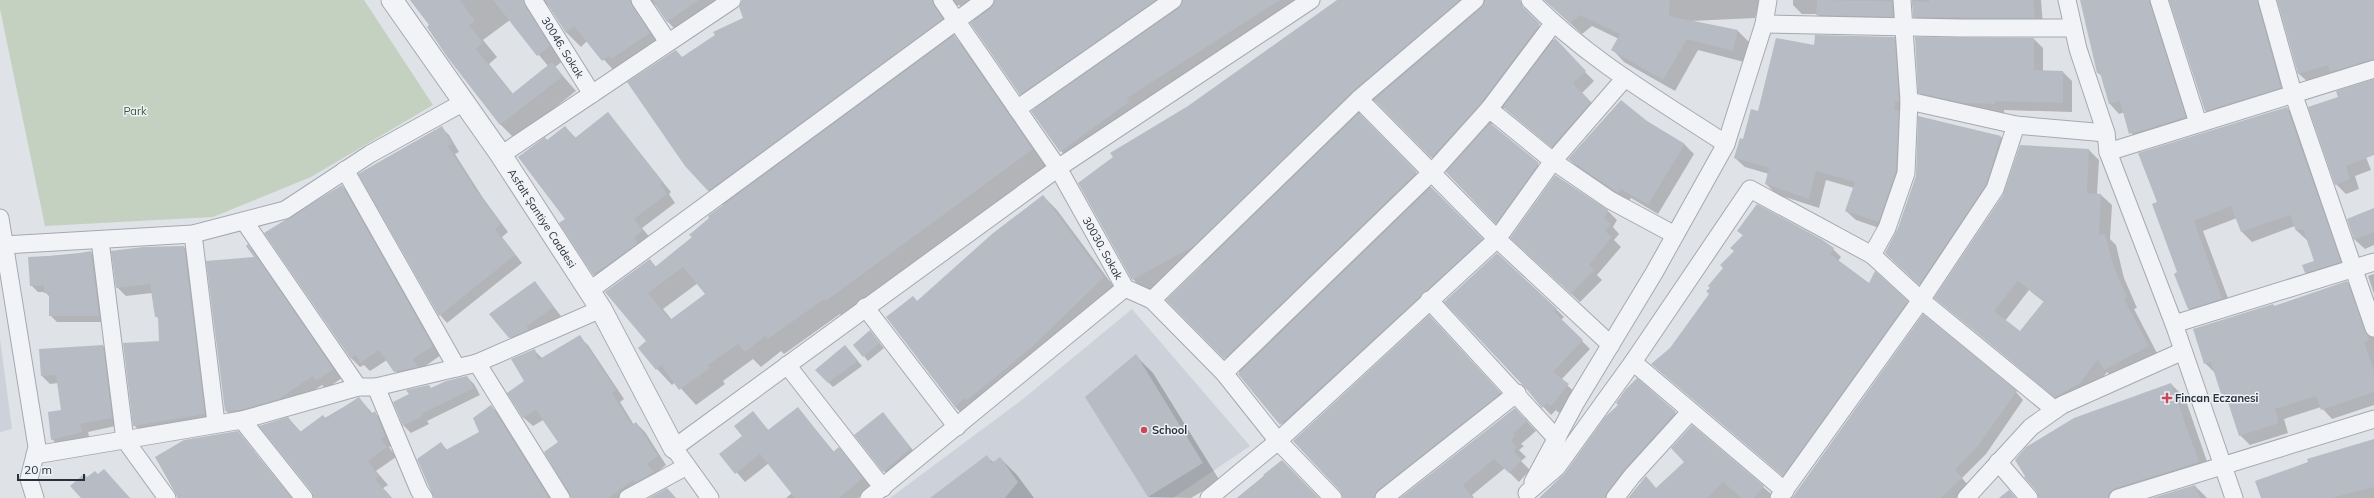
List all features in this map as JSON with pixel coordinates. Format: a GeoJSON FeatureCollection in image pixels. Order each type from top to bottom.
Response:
{"type":"FeatureCollection","features":[{"type":"Feature","properties":{"kind":"street","name":"Asfalt Şantiye Caddesi"},"geometry":{"type":"LineString","coordinates":[[392,0],[501,155],[590,291],[674,448]]}},
{"type":"Feature","properties":{"kind":"street","name":"30046. Sokak"},"geometry":{"type":"LineString","coordinates":[[533,0],[592,94]]}},
{"type":"Feature","properties":{"kind":"street"},"geometry":{"type":"LineString","coordinates":[[640,0],[668,42]]}},
{"type":"Feature","properties":{"kind":"street"},"geometry":{"type":"LineString","coordinates":[[501,155],[732,0]]}},
{"type":"Feature","properties":{"kind":"street","name":"30030. Sokak"},"geometry":{"type":"LineString","coordinates":[[942,0],[1058,168],[1125,288],[1152,300],[1224,373],[1278,441],[1333,498]]}},
{"type":"Feature","properties":{"kind":"street"},"geometry":{"type":"LineString","coordinates":[[590,291],[985,0]]}},
{"type":"Feature","properties":{"kind":"street"},"geometry":{"type":"LineString","coordinates":[[1017,109],[1173,0]]}},
{"type":"Feature","properties":{"kind":"street"},"geometry":{"type":"LineString","coordinates":[[710,498],[674,448],[865,307],[1058,168],[1310,0]]}},
{"type":"Feature","properties":{"kind":"street"},"geometry":{"type":"LineString","coordinates":[[1152,300],[1359,99],[1475,0]]}},
{"type":"Feature","properties":{"kind":"street"},"geometry":{"type":"LineString","coordinates":[[1530,0],[1553,24],[1625,78],[1726,144]]}},
{"type":"Feature","properties":{"kind":"street"},"geometry":{"type":"LineString","coordinates":[[1526,496],[1557,438],[1726,144],[1764,24],[1768,0]]}},
{"type":"Feature","properties":{"kind":"street"},"geometry":{"type":"LineString","coordinates":[[1872,255],[1887,228],[1906,174],[1909,101],[1902,0]]}},
{"type":"Feature","properties":{"kind":"street"},"geometry":{"type":"LineString","coordinates":[[2067,0],[2073,28],[2106,133],[2108,152],[2174,324],[2234,498]]}},
{"type":"Feature","properties":{"kind":"street"},"geometry":{"type":"LineString","coordinates":[[2159,0],[2198,123]]}},
{"type":"Feature","properties":{"kind":"street"},"geometry":{"type":"LineString","coordinates":[[2267,0],[2293,93],[2355,268],[2374,328]]}},
{"type":"Feature","properties":{"kind":"street"},"geometry":{"type":"LineString","coordinates":[[1224,373],[1431,173],[1489,109],[1553,24]]}},
{"type":"Feature","properties":{"kind":"street"},"geometry":{"type":"LineString","coordinates":[[1764,24],[1960,28],[2073,28]]}},
{"type":"Feature","properties":{"kind":"street"},"geometry":{"type":"LineString","coordinates":[[2108,152],[2293,93],[2374,69]]}},
{"type":"Feature","properties":{"kind":"street"},"geometry":{"type":"LineString","coordinates":[[1209,498],[1278,441],[1498,238],[1553,161],[1625,78]]}},
{"type":"Feature","properties":{"kind":"street"},"geometry":{"type":"LineString","coordinates":[[1359,99],[1431,173],[1611,345]]}},
{"type":"Feature","properties":{"kind":"street"},"geometry":{"type":"LineString","coordinates":[[1909,101],[2016,126],[2106,133]]}},
{"type":"Feature","properties":{"kind":"street"},"geometry":{"type":"LineString","coordinates":[[4,245],[193,234],[285,210],[370,154],[464,102]]}},
{"type":"Feature","properties":{"kind":"street"},"geometry":{"type":"LineString","coordinates":[[1489,109],[1553,161],[1610,200],[1675,235]]}},
{"type":"Feature","properties":{"kind":"street"},"geometry":{"type":"LineString","coordinates":[[1633,362],[1782,495],[1921,300],[1995,189],[2016,126]]}},
{"type":"Feature","properties":{"kind":"street"},"geometry":{"type":"LineString","coordinates":[[345,170],[457,368]]}},
{"type":"Feature","properties":{"kind":"street"},"geometry":{"type":"LineString","coordinates":[[1526,496],[1557,467],[1633,362],[1750,189],[1872,255],[1921,300],[2055,410]]}},
{"type":"Feature","properties":{"kind":"street"},"geometry":{"type":"LineString","coordinates":[[0,218],[37,447],[29,479],[35,498]]}},
{"type":"Feature","properties":{"kind":"street"},"geometry":{"type":"LineString","coordinates":[[244,221],[358,387]]}},
{"type":"Feature","properties":{"kind":"street"},"geometry":{"type":"LineString","coordinates":[[193,234],[216,423]]}},
{"type":"Feature","properties":{"kind":"street"},"geometry":{"type":"LineString","coordinates":[[100,240],[125,440],[167,498]]}},
{"type":"Feature","properties":{"kind":"street"},"geometry":{"type":"LineString","coordinates":[[2174,324],[2374,262]]}},
{"type":"Feature","properties":{"kind":"street"},"geometry":{"type":"LineString","coordinates":[[869,498],[1125,288]]}},
{"type":"Feature","properties":{"kind":"street"},"geometry":{"type":"LineString","coordinates":[[1430,300],[1557,438]]}},
{"type":"Feature","properties":{"kind":"street"},"geometry":{"type":"LineString","coordinates":[[865,307],[957,427]]}},
{"type":"Feature","properties":{"kind":"street"},"geometry":{"type":"LineString","coordinates":[[35,455],[216,423],[242,420],[358,387],[376,387],[477,363],[601,310]]}},
{"type":"Feature","properties":{"kind":"street"},"geometry":{"type":"LineString","coordinates":[[1966,498],[2031,427],[2055,410],[2183,351]]}},
{"type":"Feature","properties":{"kind":"street"},"geometry":{"type":"LineString","coordinates":[[477,363],[561,498]]}},
{"type":"Feature","properties":{"kind":"street"},"geometry":{"type":"LineString","coordinates":[[788,365],[883,488]]}},
{"type":"Feature","properties":{"kind":"street"},"geometry":{"type":"LineString","coordinates":[[376,387],[419,490],[424,498]]}},
{"type":"Feature","properties":{"kind":"street"},"geometry":{"type":"LineString","coordinates":[[1384,498],[1517,393]]}},
{"type":"Feature","properties":{"kind":"street"},"geometry":{"type":"LineString","coordinates":[[1615,498],[1632,476],[1690,412]]}},
{"type":"Feature","properties":{"kind":"street"},"geometry":{"type":"LineString","coordinates":[[2118,498],[2374,419]]}},
{"type":"Feature","properties":{"kind":"street"},"geometry":{"type":"LineString","coordinates":[[242,420],[304,498]]}},
{"type":"Feature","properties":{"kind":"street"},"geometry":{"type":"LineString","coordinates":[[1998,462],[2029,498]]}},
{"type":"Feature","properties":{"kind":"street"},"geometry":{"type":"LineString","coordinates":[[628,498],[687,466]]}},
{"type":"Feature","properties":{"kind":"shaded area"},"geometry":{"type":"Polygon","coordinates":[[[1132,309],[1250,446],[1173,498],[890,498],[1023,399],[1132,309]]]}},
{"type":"Feature","properties":{"kind":"shaded area"},"geometry":{"type":"Polygon","coordinates":[[[0,339],[12,429],[0,432],[0,339]]]}},
{"type":"Feature","properties":{"kind":"green space","name":"Park"},"geometry":{"type":"Polygon","coordinates":[[[0,0],[364,0],[433,105],[311,177],[213,217],[45,226],[0,9],[0,0]]]}},
{"type":"Feature","properties":{"kind":"building"},"geometry":{"type":"Polygon","coordinates":[[[410,0],[460,0],[475,21],[469,25],[483,43],[476,49],[512,94],[552,62],[563,76],[500,125],[448,58],[427,27],[429,25],[410,0]]]}},
{"type":"Feature","properties":{"kind":"building"},"geometry":{"type":"Polygon","coordinates":[[[493,0],[523,0],[550,46],[537,56],[493,0]]]}},
{"type":"Feature","properties":{"kind":"building"},"geometry":{"type":"Polygon","coordinates":[[[545,0],[630,0],[650,33],[611,59],[609,56],[602,61],[574,26],[566,33],[545,0]]]}},
{"type":"Feature","properties":{"kind":"building"},"geometry":{"type":"Polygon","coordinates":[[[652,0],[699,0],[667,22],[652,0]]]}},
{"type":"Feature","properties":{"kind":"building"},"geometry":{"type":"Polygon","coordinates":[[[742,0],[932,0],[943,19],[708,191],[685,166],[627,82],[676,50],[682,57],[715,35],[713,32],[743,18],[739,7],[742,0]]]}},
{"type":"Feature","properties":{"kind":"building"},"geometry":{"type":"Polygon","coordinates":[[[995,0],[1156,0],[1020,95],[970,23],[991,8],[995,0]]]}},
{"type":"Feature","properties":{"kind":"building"},"geometry":{"type":"Polygon","coordinates":[[[1183,0],[1280,0],[1127,98],[1129,102],[1060,152],[1031,111],[1179,8],[1183,0]]]}},
{"type":"Feature","properties":{"kind":"building"},"geometry":{"type":"Polygon","coordinates":[[[1337,0],[1460,0],[1352,92],[1194,246],[1132,280],[1078,183],[1113,157],[1110,153],[1188,106],[1337,0]]]}},
{"type":"Feature","properties":{"kind":"building"},"geometry":{"type":"Polygon","coordinates":[[[1485,0],[1520,0],[1523,7],[1540,24],[1481,103],[1431,158],[1374,100],[1481,8],[1485,0]]]}},
{"type":"Feature","properties":{"kind":"building"},"geometry":{"type":"Polygon","coordinates":[[[1544,0],[1670,0],[1669,16],[1738,30],[1733,51],[1687,39],[1663,80],[1611,50],[1620,34],[1580,15],[1570,23],[1544,0]]]}},
{"type":"Feature","properties":{"kind":"building"},"geometry":{"type":"Polygon","coordinates":[[[1817,0],[1892,1],[1893,17],[1816,15],[1817,0]]]}},
{"type":"Feature","properties":{"kind":"building"},"geometry":{"type":"Polygon","coordinates":[[[1929,0],[2033,0],[2035,18],[1913,17],[1912,1],[1929,2],[1929,0]]]}},
{"type":"Feature","properties":{"kind":"building"},"geometry":{"type":"Polygon","coordinates":[[[2080,0],[2149,0],[2186,117],[2129,134],[2120,101],[2109,104],[2100,73],[2097,73],[2080,0]]]}},
{"type":"Feature","properties":{"kind":"building"},"geometry":{"type":"Polygon","coordinates":[[[2169,0],[2257,0],[2281,88],[2205,111],[2169,0]]]}},
{"type":"Feature","properties":{"kind":"building"},"geometry":{"type":"Polygon","coordinates":[[[2277,0],[2374,0],[2374,59],[2330,72],[2328,65],[2298,74],[2277,0]]]}},
{"type":"Feature","properties":{"kind":"building"},"geometry":{"type":"Polygon","coordinates":[[[954,35],[1033,149],[826,301],[824,299],[768,339],[765,336],[745,352],[738,344],[708,365],[710,368],[679,390],[661,365],[656,370],[638,348],[646,341],[605,292],[650,259],[655,267],[692,237],[689,235],[709,218],[708,216],[954,35]],[[683,267],[648,293],[670,320],[705,294],[683,267]]]}},
{"type":"Feature","properties":{"kind":"building"},"geometry":{"type":"Polygon","coordinates":[[[1815,35],[1895,37],[1899,101],[1895,101],[1894,110],[1899,111],[1896,171],[1879,222],[1845,211],[1855,182],[1816,171],[1809,199],[1765,184],[1769,168],[1734,158],[1740,138],[1743,139],[1751,109],[1758,111],[1776,38],[1814,45],[1815,35]]]}},
{"type":"Feature","properties":{"kind":"building"},"geometry":{"type":"Polygon","coordinates":[[[1915,37],[2034,38],[2034,70],[2063,71],[2063,103],[1995,101],[1995,104],[1964,103],[1918,93],[1915,37]]]}},
{"type":"Feature","properties":{"kind":"building"},"geometry":{"type":"Polygon","coordinates":[[[1555,38],[1586,71],[1573,83],[1591,102],[1552,147],[1503,107],[1555,38]]]}},
{"type":"Feature","properties":{"kind":"building"},"geometry":{"type":"Polygon","coordinates":[[[2374,79],[2374,155],[2346,166],[2350,179],[2335,185],[2308,107],[2338,97],[2336,91],[2374,79]]]}},
{"type":"Feature","properties":{"kind":"building"},"geometry":{"type":"Polygon","coordinates":[[[1621,100],[1647,121],[1685,144],[1648,205],[1621,189],[1618,193],[1568,159],[1621,100]]]}},
{"type":"Feature","properties":{"kind":"building"},"geometry":{"type":"Polygon","coordinates":[[[2287,107],[2341,262],[2305,273],[2302,265],[2314,261],[2303,229],[2296,231],[2290,215],[2241,232],[2231,206],[2194,221],[2222,299],[2188,309],[2174,274],[2177,272],[2152,204],[2157,202],[2138,153],[2287,107]]]}},
{"type":"Feature","properties":{"kind":"building"},"geometry":{"type":"Polygon","coordinates":[[[608,112],[663,182],[660,184],[667,194],[634,219],[643,230],[634,238],[638,243],[593,275],[559,223],[565,219],[518,157],[545,137],[547,140],[565,126],[575,138],[608,112]]]}},
{"type":"Feature","properties":{"kind":"building"},"geometry":{"type":"Polygon","coordinates":[[[1359,113],[1417,172],[1224,359],[1166,300],[1359,113]]]}},
{"type":"Feature","properties":{"kind":"building"},"geometry":{"type":"Polygon","coordinates":[[[1918,116],[2001,136],[1986,185],[1919,285],[1885,253],[1898,228],[1916,176],[1918,116]]]}},
{"type":"Feature","properties":{"kind":"building"},"geometry":{"type":"Polygon","coordinates":[[[1490,123],[1539,163],[1496,224],[1446,172],[1490,123]]]}},
{"type":"Feature","properties":{"kind":"building"},"geometry":{"type":"Polygon","coordinates":[[[442,126],[452,144],[448,146],[475,189],[501,224],[495,229],[515,255],[439,316],[358,174],[442,126]]]}},
{"type":"Feature","properties":{"kind":"building"},"geometry":{"type":"Polygon","coordinates":[[[2020,145],[2089,149],[2087,193],[2101,194],[2099,235],[2105,234],[2114,267],[2127,297],[2124,299],[2149,346],[2104,370],[2098,359],[2080,383],[2055,397],[1934,298],[2003,195],[2020,145]],[[2018,281],[1994,311],[2020,331],[2044,301],[2018,281]]]}},
{"type":"Feature","properties":{"kind":"building"},"geometry":{"type":"Polygon","coordinates":[[[1555,175],[1608,210],[1604,218],[1611,224],[1605,231],[1612,237],[1589,265],[1594,270],[1571,294],[1510,238],[1555,175]]]}},
{"type":"Feature","properties":{"kind":"building"},"geometry":{"type":"Polygon","coordinates":[[[342,185],[433,346],[413,359],[418,367],[394,372],[379,350],[360,363],[356,355],[351,359],[264,233],[342,185]]]}},
{"type":"Feature","properties":{"kind":"building"},"geometry":{"type":"Polygon","coordinates":[[[1431,187],[1483,239],[1280,425],[1238,374],[1431,187]]]}},
{"type":"Feature","properties":{"kind":"building"},"geometry":{"type":"Polygon","coordinates":[[[1043,195],[1104,277],[1033,346],[967,400],[965,398],[955,407],[886,317],[913,296],[917,301],[992,234],[1043,195]]]}},
{"type":"Feature","properties":{"kind":"building"},"geometry":{"type":"Polygon","coordinates":[[[1757,204],[1821,239],[1834,248],[1830,254],[1869,283],[1875,271],[1908,301],[1783,476],[1651,364],[1670,348],[1709,294],[1706,291],[1710,288],[1708,286],[1723,268],[1720,265],[1734,251],[1730,248],[1743,235],[1737,231],[1757,204]]]}},
{"type":"Feature","properties":{"kind":"building"},"geometry":{"type":"Polygon","coordinates":[[[2374,208],[2374,232],[2354,240],[2347,219],[2374,208]]]}},
{"type":"Feature","properties":{"kind":"building"},"geometry":{"type":"Polygon","coordinates":[[[248,244],[334,369],[316,381],[313,376],[279,399],[240,410],[225,411],[206,261],[254,257],[246,246],[248,244]]]}},
{"type":"Feature","properties":{"kind":"building"},"geometry":{"type":"Polygon","coordinates":[[[184,246],[205,414],[133,426],[123,343],[159,341],[158,317],[155,317],[150,284],[116,288],[111,251],[143,247],[184,246]]]}},
{"type":"Feature","properties":{"kind":"building"},"geometry":{"type":"Polygon","coordinates":[[[91,251],[99,316],[49,316],[49,293],[44,293],[44,285],[30,286],[28,257],[70,255],[91,251]]]}},
{"type":"Feature","properties":{"kind":"building"},"geometry":{"type":"Polygon","coordinates":[[[1497,253],[1557,309],[1554,312],[1583,340],[1553,372],[1569,384],[1551,406],[1547,403],[1542,408],[1525,387],[1444,302],[1497,253]]]}},
{"type":"Feature","properties":{"kind":"building"},"geometry":{"type":"Polygon","coordinates":[[[535,281],[554,307],[527,326],[528,330],[509,338],[489,314],[535,281]]]}},
{"type":"Feature","properties":{"kind":"building"},"geometry":{"type":"Polygon","coordinates":[[[2347,281],[2369,340],[2364,342],[2374,371],[2374,392],[2321,410],[2316,396],[2275,409],[2279,423],[2239,436],[2225,393],[2221,394],[2211,362],[2204,364],[2193,329],[2273,304],[2274,306],[2347,281]]]}},
{"type":"Feature","properties":{"kind":"building"},"geometry":{"type":"Polygon","coordinates":[[[1923,314],[2017,391],[1978,446],[1955,470],[1962,478],[1941,498],[1792,498],[1923,314]]]}},
{"type":"Feature","properties":{"kind":"building"},"geometry":{"type":"Polygon","coordinates":[[[1429,315],[1501,393],[1378,490],[1374,498],[1343,498],[1340,491],[1293,441],[1429,315]]]}},
{"type":"Feature","properties":{"kind":"building"},"geometry":{"type":"Polygon","coordinates":[[[870,330],[880,343],[863,357],[853,345],[870,330]]]}},
{"type":"Feature","properties":{"kind":"building"},"geometry":{"type":"Polygon","coordinates":[[[580,335],[616,390],[612,393],[632,425],[636,422],[658,456],[647,464],[654,472],[635,483],[633,480],[608,498],[571,498],[544,452],[558,442],[536,410],[523,418],[507,393],[524,381],[511,359],[535,349],[538,360],[580,335]]]}},
{"type":"Feature","properties":{"kind":"building"},"geometry":{"type":"Polygon","coordinates":[[[103,345],[112,418],[80,424],[83,432],[51,440],[48,412],[61,410],[56,375],[41,376],[39,349],[103,345]]]}},
{"type":"Feature","properties":{"kind":"building"},"geometry":{"type":"Polygon","coordinates":[[[845,345],[858,361],[828,383],[815,370],[845,345]]]}},
{"type":"Feature","properties":{"kind":"building","name":"School"},"geometry":{"type":"Polygon","coordinates":[[[1136,354],[1203,463],[1148,497],[1085,397],[1136,354]]]}},
{"type":"Feature","properties":{"kind":"building"},"geometry":{"type":"Polygon","coordinates":[[[467,376],[474,388],[421,414],[423,416],[403,426],[393,402],[409,394],[406,390],[429,385],[431,388],[446,381],[467,376]]]}},
{"type":"Feature","properties":{"kind":"building"},"geometry":{"type":"Polygon","coordinates":[[[1637,378],[1676,412],[1624,470],[1607,492],[1605,498],[1539,498],[1565,473],[1605,417],[1618,405],[1616,403],[1626,389],[1637,378]]]}},
{"type":"Feature","properties":{"kind":"building"},"geometry":{"type":"Polygon","coordinates":[[[2171,383],[2199,462],[2115,488],[2110,492],[2108,498],[2039,498],[2037,492],[2024,477],[2025,476],[2015,460],[2026,447],[2074,418],[2171,383]]]}},
{"type":"Feature","properties":{"kind":"building"},"geometry":{"type":"Polygon","coordinates":[[[359,397],[371,414],[375,411],[385,436],[381,438],[387,447],[368,461],[379,476],[375,479],[391,498],[314,498],[312,492],[259,426],[288,417],[300,432],[323,415],[326,419],[359,397]]]}},
{"type":"Feature","properties":{"kind":"building"},"geometry":{"type":"Polygon","coordinates":[[[491,405],[549,498],[434,498],[417,459],[441,442],[446,450],[479,432],[473,418],[491,405]]]}},
{"type":"Feature","properties":{"kind":"building"},"geometry":{"type":"Polygon","coordinates":[[[798,407],[833,452],[839,447],[863,478],[839,498],[795,498],[760,454],[735,474],[719,454],[742,436],[734,426],[753,411],[768,430],[798,407]]]}},
{"type":"Feature","properties":{"kind":"building"},"geometry":{"type":"Polygon","coordinates":[[[1515,408],[1527,421],[1513,434],[1515,436],[1511,440],[1517,447],[1513,451],[1522,460],[1509,473],[1494,459],[1463,485],[1473,498],[1400,498],[1515,408]]]}},
{"type":"Feature","properties":{"kind":"building"},"geometry":{"type":"Polygon","coordinates":[[[883,412],[911,448],[883,472],[854,435],[883,412]]]}},
{"type":"Feature","properties":{"kind":"building"},"geometry":{"type":"Polygon","coordinates":[[[1692,425],[1764,486],[1754,498],[1741,498],[1723,482],[1708,498],[1628,498],[1646,476],[1656,488],[1684,462],[1671,448],[1692,425]]]}},
{"type":"Feature","properties":{"kind":"building"},"geometry":{"type":"Polygon","coordinates":[[[238,431],[291,498],[179,498],[155,457],[184,440],[238,431]]]}},
{"type":"Feature","properties":{"kind":"building"},"geometry":{"type":"Polygon","coordinates":[[[2374,439],[2374,487],[2332,498],[2261,498],[2255,481],[2308,462],[2307,459],[2374,439]]]}},
{"type":"Feature","properties":{"kind":"building"},"geometry":{"type":"Polygon","coordinates":[[[987,455],[992,463],[1000,457],[1018,482],[1005,498],[930,498],[987,455]]]}},
{"type":"Feature","properties":{"kind":"building"},"geometry":{"type":"Polygon","coordinates":[[[1282,460],[1319,498],[1237,498],[1265,476],[1263,475],[1282,460]]]}},
{"type":"Feature","properties":{"kind":"building"},"geometry":{"type":"Polygon","coordinates":[[[104,469],[130,498],[81,498],[70,486],[84,474],[87,477],[95,471],[98,474],[104,469]]]}},
{"type":"Feature","properties":{"kind":"building"},"geometry":{"type":"Polygon","coordinates":[[[2195,485],[2200,498],[2152,498],[2195,485]]]}},
{"type":"Feature","properties":{"kind":"building"},"geometry":{"type":"Polygon","coordinates":[[[667,488],[676,498],[649,498],[667,488]]]}},
{"type":"Feature","properties":{"kind":"building"},"geometry":{"type":"Polygon","coordinates":[[[2009,490],[2016,498],[1999,498],[2009,490]]]}},
{"type":"Feature","properties":{"kind":"place","name":"Fincan Eczanesi"},"geometry":{"type":"Point","coordinates":[2167,398]}},
{"type":"Feature","properties":{"kind":"place","name":"School"},"geometry":{"type":"Point","coordinates":[1144,430]}}]}
